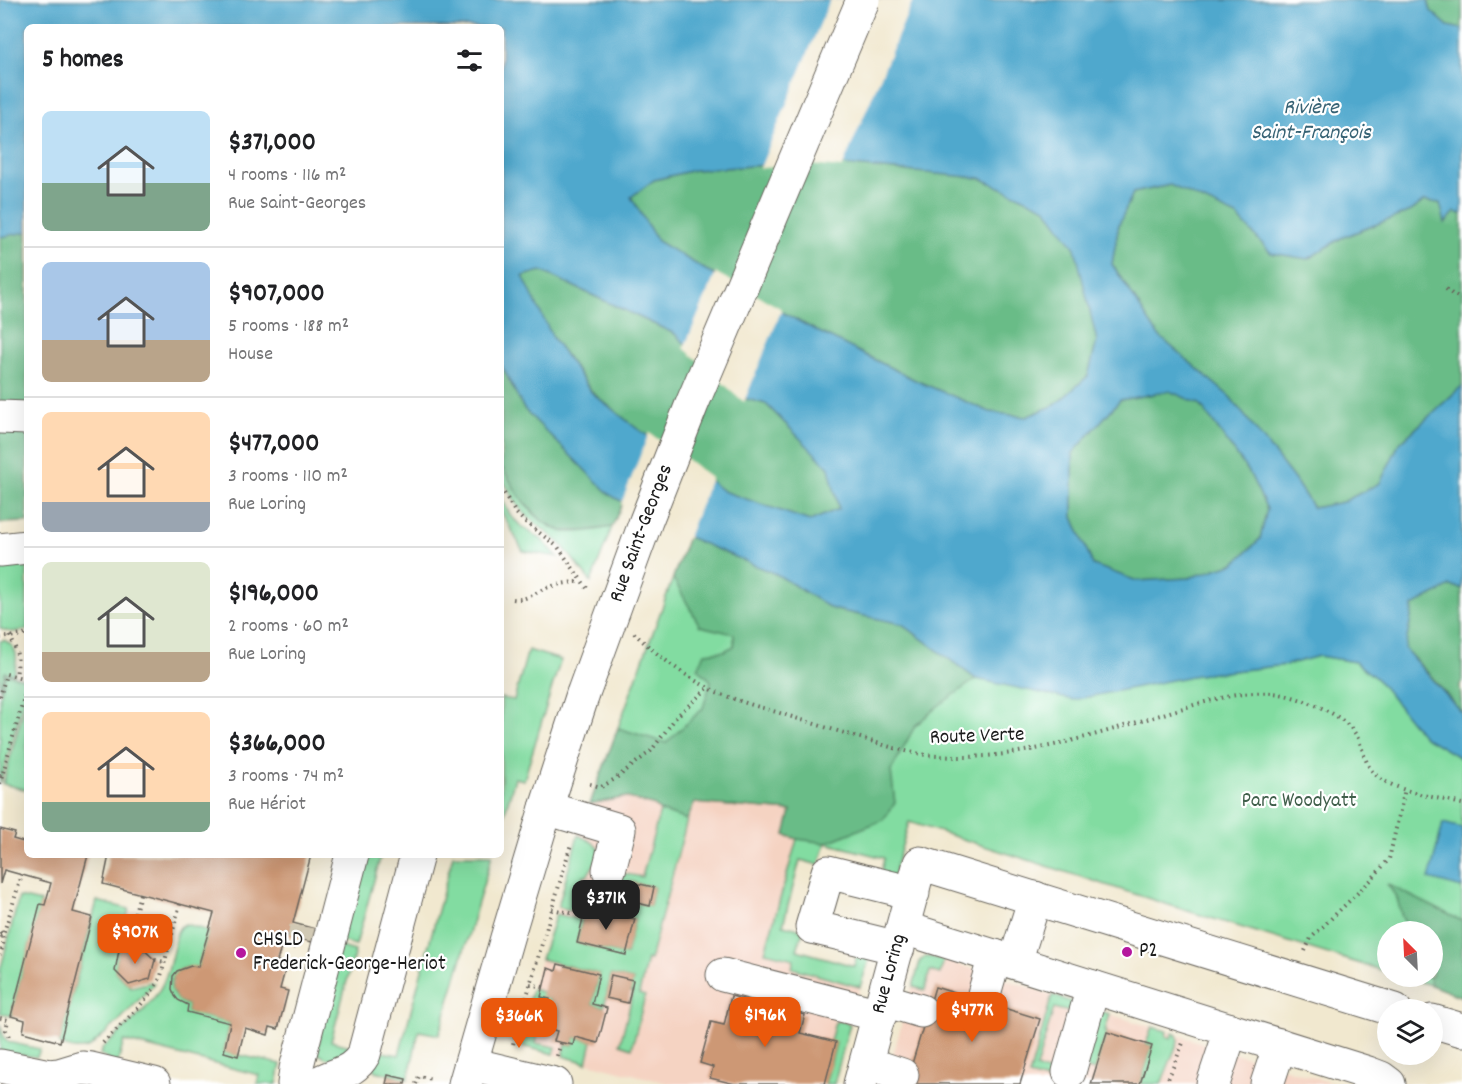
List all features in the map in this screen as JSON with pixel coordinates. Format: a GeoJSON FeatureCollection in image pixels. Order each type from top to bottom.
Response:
{"type":"FeatureCollection","features":[{"type":"Feature","properties":{"kind":"main road","name":"Rue Saint-Georges"},"geometry":{"type":"LineString","coordinates":[[468,1074],[546,808],[583,694],[646,521],[692,404],[864,0]]}},
{"type":"Feature","properties":{"kind":"main road"},"geometry":{"type":"LineString","coordinates":[[0,417],[24,418]]}},
{"type":"Feature","properties":{"kind":"main road"},"geometry":{"type":"LineString","coordinates":[[0,550],[24,547]]}},
{"type":"Feature","properties":{"kind":"main road"},"geometry":{"type":"LineString","coordinates":[[546,808],[619,830],[609,870]]}},
{"type":"Feature","properties":{"kind":"main road"},"geometry":{"type":"LineString","coordinates":[[294,1084],[303,946],[336,915],[351,858]]}},
{"type":"Feature","properties":{"kind":"main road"},"geometry":{"type":"LineString","coordinates":[[316,1084],[354,1068],[364,1054],[416,858]]}},
{"type":"Feature","properties":{"kind":"main road"},"geometry":{"type":"LineString","coordinates":[[1377,1004],[1035,898],[917,878],[828,872],[812,927],[901,938],[1005,959],[1280,1045],[1344,1075],[1381,1078],[1389,1084]]}},
{"type":"Feature","properties":{"kind":"main road","name":"Rue Loring"},"geometry":{"type":"LineString","coordinates":[[863,1074],[917,878]]}},
{"type":"Feature","properties":{"kind":"main road"},"geometry":{"type":"LineString","coordinates":[[984,994],[1005,959],[1035,898]]}},
{"type":"Feature","properties":{"kind":"main road"},"geometry":{"type":"LineString","coordinates":[[303,946],[336,915]]}},
{"type":"Feature","properties":{"kind":"main road"},"geometry":{"type":"LineString","coordinates":[[723,975],[882,1007],[921,1011]]}},
{"type":"Feature","properties":{"kind":"main road"},"geometry":{"type":"LineString","coordinates":[[1069,1072],[1093,987]]}},
{"type":"Feature","properties":{"kind":"main road"},"geometry":{"type":"LineString","coordinates":[[1443,1024],[1462,1030]]}},
{"type":"Feature","properties":{"kind":"main road"},"geometry":{"type":"LineString","coordinates":[[1213,1084],[1231,1030]]}},
{"type":"Feature","properties":{"kind":"main road"},"geometry":{"type":"LineString","coordinates":[[1267,1084],[1280,1045]]}},
{"type":"Feature","properties":{"kind":"main road"},"geometry":{"type":"LineString","coordinates":[[6,1053],[49,1076],[82,1068],[154,1084]]}},
{"type":"Feature","properties":{"kind":"main road"},"geometry":{"type":"LineString","coordinates":[[468,1074],[556,1071]]}},
{"type":"Feature","properties":{"kind":"main road"},"geometry":{"type":"LineString","coordinates":[[863,1074],[902,1075]]}},
{"type":"Feature","properties":{"kind":"path"},"geometry":{"type":"LineString","coordinates":[[1446,289],[1462,299]]}},
{"type":"Feature","properties":{"kind":"path"},"geometry":{"type":"LineString","coordinates":[[504,493],[515,512],[524,521],[558,547],[594,596]]}},
{"type":"Feature","properties":{"kind":"path"},"geometry":{"type":"LineString","coordinates":[[513,599],[522,600],[558,584],[582,582]]}},
{"type":"Feature","properties":{"kind":"path","name":"Route Verte"},"geometry":{"type":"LineString","coordinates":[[627,627],[652,651],[684,675],[708,688],[902,751],[940,757],[991,755],[1037,749],[1084,738],[1216,699],[1256,693],[1291,696],[1337,716],[1356,734],[1369,768],[1377,777],[1405,789],[1462,804]]}},
{"type":"Feature","properties":{"kind":"path"},"geometry":{"type":"LineString","coordinates":[[0,638],[24,635]]}},
{"type":"Feature","properties":{"kind":"path"},"geometry":{"type":"LineString","coordinates":[[10,636],[17,649],[19,660],[16,676]]}},
{"type":"Feature","properties":{"kind":"path"},"geometry":{"type":"LineString","coordinates":[[0,697],[6,674],[24,678]]}},
{"type":"Feature","properties":{"kind":"path"},"geometry":{"type":"LineString","coordinates":[[590,784],[601,787],[651,751],[677,716],[708,688]]}},
{"type":"Feature","properties":{"kind":"path"},"geometry":{"type":"LineString","coordinates":[[0,784],[24,697]]}},
{"type":"Feature","properties":{"kind":"path"},"geometry":{"type":"LineString","coordinates":[[1306,948],[1311,938],[1389,859],[1405,789]]}},
{"type":"Feature","properties":{"kind":"path"},"geometry":{"type":"LineString","coordinates":[[513,1044],[574,834]]}},
{"type":"Feature","properties":{"kind":"path"},"geometry":{"type":"LineString","coordinates":[[0,955],[4,939],[1,934],[22,875]]}},
{"type":"Feature","properties":{"kind":"path"},"geometry":{"type":"LineString","coordinates":[[141,894],[131,927],[147,935],[158,945],[168,948]]}},
{"type":"Feature","properties":{"kind":"path"},"geometry":{"type":"LineString","coordinates":[[100,1046],[157,986],[180,904]]}},
{"type":"Feature","properties":{"kind":"path"},"geometry":{"type":"LineString","coordinates":[[552,909],[575,914]]}},
{"type":"Feature","properties":{"kind":"path"},"geometry":{"type":"LineString","coordinates":[[155,960],[165,962]]}},
{"type":"Feature","properties":{"kind":"path"},"geometry":{"type":"LineString","coordinates":[[530,984],[543,987]]}},
{"type":"Feature","properties":{"kind":"path"},"geometry":{"type":"LineString","coordinates":[[0,1018],[8,1020],[6,1053]]}},
{"type":"Feature","properties":{"kind":"path"},"geometry":{"type":"LineString","coordinates":[[1166,1084],[1187,1034]]}},
{"type":"Feature","properties":{"kind":"path"},"geometry":{"type":"LineString","coordinates":[[556,1071],[561,1043]]}},
{"type":"Feature","properties":{"kind":"path"},"geometry":{"type":"LineString","coordinates":[[416,1084],[419,1076],[432,1079]]}},
{"type":"Feature","properties":{"kind":"shaded area"},"geometry":{"type":"Polygon","coordinates":[[[626,797],[655,806],[661,811],[687,820],[693,803],[792,811],[797,839],[766,952],[794,959],[792,969],[860,987],[834,1084],[671,1084],[522,1046],[518,1041],[578,835],[590,804],[626,797]]]}},
{"type":"Feature","properties":{"kind":"shaded area"},"geometry":{"type":"Polygon","coordinates":[[[925,957],[944,960],[990,974],[1087,1007],[1334,1084],[885,1084],[917,969],[920,961],[925,957]]]}},
{"type":"Feature","properties":{"kind":"green space"},"geometry":{"type":"Polygon","coordinates":[[[1428,0],[1462,0],[1462,29],[1448,26],[1431,11],[1428,0]]]}},
{"type":"Feature","properties":{"kind":"green space"},"geometry":{"type":"Polygon","coordinates":[[[811,162],[980,178],[1046,208],[1076,248],[1097,341],[1088,376],[1055,405],[1026,417],[990,412],[917,381],[817,331],[731,285],[657,241],[631,197],[654,180],[694,170],[811,162]]]}},
{"type":"Feature","properties":{"kind":"green space"},"geometry":{"type":"Polygon","coordinates":[[[1170,185],[1237,216],[1271,253],[1308,259],[1341,238],[1411,211],[1424,201],[1440,203],[1446,222],[1455,212],[1462,214],[1462,386],[1399,444],[1380,483],[1343,502],[1313,508],[1294,479],[1230,397],[1158,335],[1112,264],[1119,224],[1133,193],[1170,185]]]}},
{"type":"Feature","properties":{"kind":"green space"},"geometry":{"type":"Polygon","coordinates":[[[24,233],[24,409],[0,409],[0,237],[24,233]]]}},
{"type":"Feature","properties":{"kind":"green space"},"geometry":{"type":"Polygon","coordinates":[[[541,271],[675,334],[743,398],[766,404],[830,468],[839,509],[810,521],[723,491],[683,459],[636,428],[593,393],[553,338],[522,276],[541,271]]]}},
{"type":"Feature","properties":{"kind":"green space"},"geometry":{"type":"Polygon","coordinates":[[[504,370],[524,409],[610,495],[623,502],[612,527],[562,531],[542,521],[518,495],[504,470],[504,370]]]}},
{"type":"Feature","properties":{"kind":"green space"},"geometry":{"type":"Polygon","coordinates":[[[1170,391],[1200,404],[1249,472],[1267,509],[1260,539],[1235,563],[1189,578],[1137,581],[1093,565],[1073,517],[1073,453],[1120,400],[1170,391]]]}},
{"type":"Feature","properties":{"kind":"green space"},"geometry":{"type":"Polygon","coordinates":[[[0,422],[24,423],[24,522],[0,523],[0,422]]]}},
{"type":"Feature","properties":{"kind":"green space"},"geometry":{"type":"Polygon","coordinates":[[[504,470],[525,504],[550,526],[560,531],[572,532],[612,527],[591,582],[561,544],[518,506],[504,481],[504,470]]]}},
{"type":"Feature","properties":{"kind":"green space"},"geometry":{"type":"Polygon","coordinates":[[[504,503],[511,516],[522,527],[541,539],[558,557],[523,551],[504,516],[504,503]]]}},
{"type":"Feature","properties":{"kind":"green space","name":"Parc Woodyatt"},"geometry":{"type":"Polygon","coordinates":[[[688,537],[778,575],[1197,675],[1286,665],[1319,656],[1355,662],[1377,679],[1423,736],[1462,759],[1462,997],[1436,987],[1443,987],[1443,921],[1377,921],[1377,969],[909,822],[892,880],[880,877],[884,858],[826,843],[819,865],[800,860],[783,925],[803,930],[797,950],[854,966],[859,947],[872,951],[860,987],[792,968],[794,959],[765,952],[797,839],[785,835],[792,811],[694,803],[687,820],[650,960],[647,959],[639,994],[645,996],[632,1048],[620,1044],[633,993],[630,992],[633,980],[611,975],[604,1007],[592,1004],[599,974],[541,959],[556,914],[582,920],[577,943],[626,955],[635,919],[621,915],[625,900],[650,906],[654,887],[630,882],[628,886],[612,883],[616,872],[642,877],[660,811],[655,806],[626,797],[590,804],[688,537]]]}},
{"type":"Feature","properties":{"kind":"green space"},"geometry":{"type":"Polygon","coordinates":[[[688,537],[778,575],[832,609],[902,624],[976,679],[938,706],[915,726],[891,771],[895,803],[883,820],[826,843],[785,835],[791,811],[694,803],[687,820],[660,811],[655,806],[626,797],[590,804],[618,728],[666,743],[703,708],[711,681],[698,668],[705,653],[724,651],[734,646],[734,634],[700,626],[673,578],[688,537]]]}},
{"type":"Feature","properties":{"kind":"green space"},"geometry":{"type":"Polygon","coordinates":[[[24,562],[24,630],[10,632],[0,628],[0,566],[24,562]]]}},
{"type":"Feature","properties":{"kind":"green space"},"geometry":{"type":"Polygon","coordinates":[[[1450,586],[1462,588],[1462,681],[1460,685],[1462,713],[1405,649],[1413,606],[1450,586]]]}},
{"type":"Feature","properties":{"kind":"green space"},"geometry":{"type":"Polygon","coordinates":[[[4,640],[13,647],[16,659],[14,674],[5,672],[0,690],[0,641],[4,640]]]}},
{"type":"Feature","properties":{"kind":"green space"},"geometry":{"type":"Polygon","coordinates":[[[528,650],[561,660],[524,780],[515,778],[504,816],[504,698],[514,700],[528,650]]]}},
{"type":"Feature","properties":{"kind":"green space"},"geometry":{"type":"Polygon","coordinates":[[[6,674],[24,678],[24,698],[0,784],[0,697],[6,674]]]}},
{"type":"Feature","properties":{"kind":"green space"},"geometry":{"type":"Polygon","coordinates":[[[24,707],[24,789],[3,784],[24,707]]]}},
{"type":"Feature","properties":{"kind":"green space"},"geometry":{"type":"Polygon","coordinates":[[[578,835],[594,843],[598,847],[599,855],[587,876],[584,875],[575,907],[570,910],[558,907],[578,835]]]}},
{"type":"Feature","properties":{"kind":"green space"},"geometry":{"type":"Polygon","coordinates":[[[360,858],[380,858],[356,945],[340,941],[360,858]]]}},
{"type":"Feature","properties":{"kind":"green space"},"geometry":{"type":"Polygon","coordinates":[[[452,858],[491,858],[439,1035],[419,1031],[408,1079],[376,1071],[373,1067],[376,1057],[382,1052],[399,1055],[452,858]]]}},
{"type":"Feature","properties":{"kind":"green space"},"geometry":{"type":"Polygon","coordinates":[[[1387,884],[1462,921],[1462,997],[1436,987],[1443,987],[1443,921],[1404,921],[1397,898],[1387,884]]]}},
{"type":"Feature","properties":{"kind":"green space"},"geometry":{"type":"Polygon","coordinates":[[[587,886],[620,895],[615,914],[586,906],[585,913],[579,912],[587,886]]]}},
{"type":"Feature","properties":{"kind":"green space"},"geometry":{"type":"Polygon","coordinates":[[[19,897],[41,902],[11,1016],[0,1013],[0,971],[19,897]]]}},
{"type":"Feature","properties":{"kind":"green space"},"geometry":{"type":"Polygon","coordinates":[[[97,901],[129,909],[124,929],[138,934],[141,938],[139,945],[119,950],[115,971],[131,987],[151,982],[154,984],[119,1021],[90,1047],[74,1049],[59,1045],[97,901]]]}},
{"type":"Feature","properties":{"kind":"green space"},"geometry":{"type":"Polygon","coordinates":[[[185,924],[209,931],[198,967],[188,967],[174,975],[172,988],[174,995],[188,1005],[187,1012],[230,1023],[224,1052],[281,1064],[277,1084],[257,1084],[259,1075],[124,1041],[117,1066],[100,1054],[103,1048],[131,1023],[160,989],[170,965],[177,932],[185,924]]]}},
{"type":"Feature","properties":{"kind":"green space"},"geometry":{"type":"Polygon","coordinates":[[[338,946],[355,951],[331,1041],[350,1046],[343,1061],[325,1058],[317,1053],[338,946]]]}},
{"type":"Feature","properties":{"kind":"green space"},"geometry":{"type":"Polygon","coordinates":[[[925,957],[944,960],[940,974],[930,971],[925,990],[913,987],[920,961],[925,957]]]}},
{"type":"Feature","properties":{"kind":"green space"},"geometry":{"type":"Polygon","coordinates":[[[532,989],[542,992],[550,999],[543,1027],[539,1027],[536,1043],[556,1047],[554,1054],[522,1046],[518,1041],[532,989]]]}},
{"type":"Feature","properties":{"kind":"green space"},"geometry":{"type":"Polygon","coordinates":[[[1052,995],[1080,1005],[1073,1013],[1054,1008],[1036,1068],[1052,1074],[1058,1084],[1029,1076],[1052,995]]]}},
{"type":"Feature","properties":{"kind":"green space"},"geometry":{"type":"Polygon","coordinates":[[[1100,1011],[1110,1014],[1095,1071],[1084,1068],[1100,1011]]]}},
{"type":"Feature","properties":{"kind":"green space"},"geometry":{"type":"Polygon","coordinates":[[[835,1022],[850,1024],[834,1084],[825,1084],[836,1043],[830,1041],[835,1022]]]}},
{"type":"Feature","properties":{"kind":"green space"},"geometry":{"type":"Polygon","coordinates":[[[0,1024],[8,1042],[40,1049],[37,1057],[0,1052],[0,1024]]]}},
{"type":"Feature","properties":{"kind":"green space"},"geometry":{"type":"Polygon","coordinates":[[[1152,1027],[1167,1031],[1166,1036],[1171,1038],[1173,1033],[1177,1035],[1178,1042],[1161,1084],[1140,1084],[1152,1046],[1146,1044],[1152,1027]]]}},
{"type":"Feature","properties":{"kind":"green space"},"geometry":{"type":"Polygon","coordinates":[[[575,1037],[592,1041],[587,1063],[563,1056],[566,1044],[573,1045],[575,1037]]]}},
{"type":"Feature","properties":{"kind":"water","name":"Rivière Saint-François"},"geometry":{"type":"Polygon","coordinates":[[[0,0],[1428,0],[1431,11],[1448,26],[1462,29],[1462,214],[1455,212],[1445,223],[1440,203],[1424,201],[1411,211],[1341,238],[1308,259],[1271,253],[1237,216],[1170,185],[1133,193],[1119,224],[1112,264],[1158,335],[1230,397],[1294,479],[1313,508],[1343,502],[1380,483],[1399,444],[1462,386],[1462,588],[1450,586],[1413,606],[1405,649],[1462,713],[1462,759],[1423,736],[1377,679],[1355,662],[1319,656],[1286,665],[1197,675],[1073,700],[976,679],[902,624],[832,609],[778,575],[688,537],[610,495],[524,409],[504,370],[504,24],[24,24],[24,233],[0,237],[0,0]],[[811,162],[694,170],[654,180],[631,197],[657,241],[731,285],[917,381],[990,412],[1026,417],[1055,405],[1088,376],[1097,341],[1075,248],[1046,208],[980,178],[811,162]],[[541,271],[523,276],[553,338],[592,393],[723,491],[810,521],[839,509],[829,468],[766,404],[743,398],[675,334],[541,271]],[[1169,391],[1120,400],[1073,453],[1073,517],[1093,565],[1137,581],[1189,578],[1235,563],[1260,539],[1267,509],[1249,472],[1200,404],[1169,391]]]}},
{"type":"Feature","properties":{"kind":"water"},"geometry":{"type":"Polygon","coordinates":[[[1443,823],[1462,828],[1462,888],[1429,879],[1443,823]]]}},
{"type":"Feature","properties":{"kind":"pier"},"geometry":{"type":"Polygon","coordinates":[[[830,0],[913,0],[842,168],[811,165],[760,168],[830,0]]]}},
{"type":"Feature","properties":{"kind":"pier"},"geometry":{"type":"Polygon","coordinates":[[[716,273],[782,309],[744,402],[684,348],[716,273]]]}},
{"type":"Feature","properties":{"kind":"pier"},"geometry":{"type":"Polygon","coordinates":[[[649,433],[711,478],[687,540],[621,504],[649,433]]]}},
{"type":"Feature","properties":{"kind":"building"},"geometry":{"type":"Polygon","coordinates":[[[0,829],[15,833],[13,839],[24,842],[24,858],[87,858],[73,912],[92,917],[60,1042],[23,1032],[25,1020],[11,1016],[40,904],[45,905],[51,883],[4,870],[0,884],[0,829]]]}},
{"type":"Feature","properties":{"kind":"building","name":"CHSLD Frederick-George-Heriot"},"geometry":{"type":"Polygon","coordinates":[[[108,858],[310,858],[293,923],[323,931],[320,944],[285,935],[277,961],[287,963],[280,989],[288,991],[278,1029],[270,1027],[268,1035],[245,1028],[238,1056],[224,1052],[230,1023],[187,1012],[188,1005],[178,1000],[172,989],[173,976],[177,971],[191,966],[198,967],[214,913],[103,884],[108,858]]]}},
{"type":"Feature","properties":{"kind":"building"},"geometry":{"type":"Polygon","coordinates":[[[630,882],[654,887],[650,906],[625,900],[630,882]]]}},
{"type":"Feature","properties":{"kind":"building"},"geometry":{"type":"Polygon","coordinates":[[[586,906],[635,919],[626,955],[577,943],[586,906]]]}},
{"type":"Feature","properties":{"kind":"building"},"geometry":{"type":"Polygon","coordinates":[[[139,945],[155,960],[150,979],[129,985],[115,971],[119,950],[139,945]]]}},
{"type":"Feature","properties":{"kind":"building"},"geometry":{"type":"Polygon","coordinates":[[[558,964],[599,974],[592,1004],[607,1008],[598,1043],[575,1037],[573,1045],[554,1041],[557,1031],[543,1027],[550,999],[541,997],[548,968],[556,971],[558,964]]]}},
{"type":"Feature","properties":{"kind":"building"},"geometry":{"type":"Polygon","coordinates":[[[611,975],[633,980],[628,1003],[606,998],[611,975]]]}},
{"type":"Feature","properties":{"kind":"building"},"geometry":{"type":"Polygon","coordinates":[[[935,987],[1040,1019],[1020,1084],[906,1084],[935,987]]]}},
{"type":"Feature","properties":{"kind":"building"},"geometry":{"type":"Polygon","coordinates":[[[731,996],[805,1015],[800,1033],[836,1042],[825,1084],[735,1084],[710,1078],[713,1067],[700,1063],[711,1022],[724,1025],[731,996]]]}},
{"type":"Feature","properties":{"kind":"building"},"geometry":{"type":"Polygon","coordinates":[[[1107,1032],[1152,1046],[1140,1084],[1091,1084],[1107,1032]]]}},
{"type":"Feature","properties":{"kind":"building"},"geometry":{"type":"Polygon","coordinates":[[[388,1075],[406,1079],[405,1084],[386,1084],[388,1075]]]}},
{"type":"Feature","properties":{"kind":"tunnel"},"geometry":{"type":"LineString","coordinates":[[304,940],[306,927]]}},
{"type":"Feature","properties":{"kind":"place","name":"P2"},"geometry":{"type":"Point","coordinates":[1127,952]}},
{"type":"Feature","properties":{"kind":"place","name":"CHSLD Frederick-George-Heriot"},"geometry":{"type":"Point","coordinates":[241,953]}}]}
